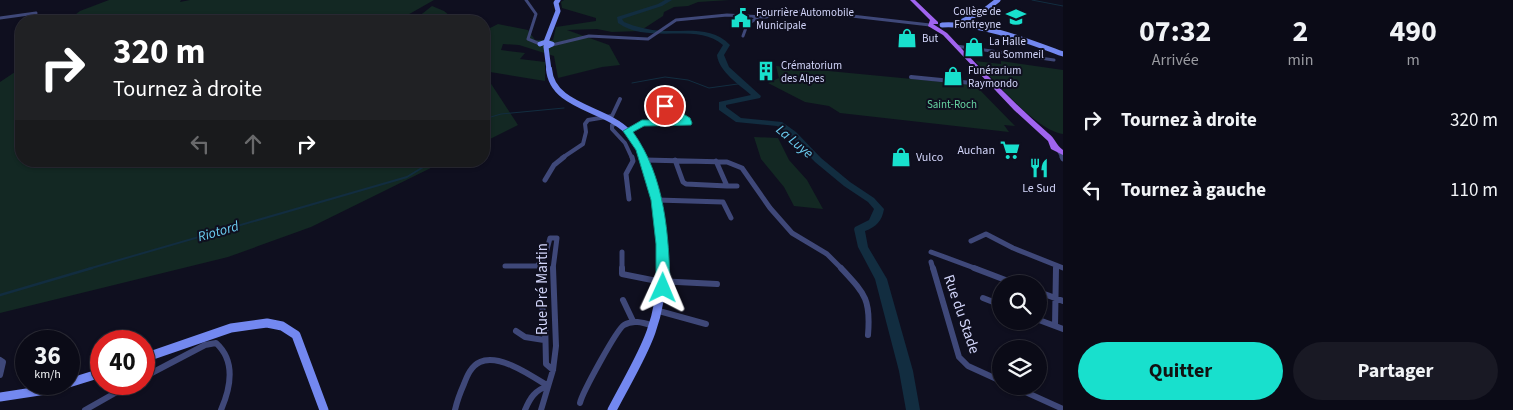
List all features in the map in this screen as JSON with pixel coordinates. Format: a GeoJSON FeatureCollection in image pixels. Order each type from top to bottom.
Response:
{"type":"FeatureCollection","features":[{"type":"Feature","properties":{"kind":"main road"},"geometry":{"type":"LineString","coordinates":[[912,0],[992,85],[1033,123],[1058,141],[1054,147],[1062,155]]}},
{"type":"Feature","properties":{"kind":"street"},"geometry":{"type":"LineString","coordinates":[[526,0],[536,14],[528,40],[547,44],[563,44],[589,36],[636,40],[648,39],[657,35],[671,22],[680,19],[727,15],[774,16],[794,11],[808,11],[938,26],[963,24],[1028,41],[1063,54]]}},
{"type":"Feature","properties":{"kind":"street"},"geometry":{"type":"LineString","coordinates":[[557,0],[558,11],[547,44],[552,85],[571,99],[618,123],[637,142],[657,200],[663,244],[663,282],[659,311],[645,349],[612,410]]}},
{"type":"Feature","properties":{"kind":"street"},"geometry":{"type":"LineString","coordinates":[[963,24],[998,0]]}},
{"type":"Feature","properties":{"kind":"street"},"geometry":{"type":"LineString","coordinates":[[22,15],[36,13]]}},
{"type":"Feature","properties":{"kind":"street"},"geometry":{"type":"LineString","coordinates":[[0,18],[15,16]]}},
{"type":"Feature","properties":{"kind":"street"},"geometry":{"type":"LineString","coordinates":[[743,36],[747,25],[756,16]]}},
{"type":"Feature","properties":{"kind":"street"},"geometry":{"type":"LineString","coordinates":[[956,46],[1054,60]]}},
{"type":"Feature","properties":{"kind":"street"},"geometry":{"type":"LineString","coordinates":[[911,77],[992,85]]}},
{"type":"Feature","properties":{"kind":"street"},"geometry":{"type":"LineString","coordinates":[[545,180],[558,161],[575,152],[586,140],[588,134],[585,124],[588,120],[609,117],[617,112],[620,99]]}},
{"type":"Feature","properties":{"kind":"street"},"geometry":{"type":"LineString","coordinates":[[628,131],[642,123],[688,123],[687,120],[674,111],[662,105]]}},
{"type":"Feature","properties":{"kind":"street"},"geometry":{"type":"LineString","coordinates":[[618,123],[612,125],[612,128],[623,138],[630,149],[633,161],[626,174],[629,199]]}},
{"type":"Feature","properties":{"kind":"street"},"geometry":{"type":"LineString","coordinates":[[644,160],[716,161],[733,163],[742,168],[770,208],[792,233],[827,254],[853,281],[868,302],[870,318],[868,335]]}},
{"type":"Feature","properties":{"kind":"street"},"geometry":{"type":"LineString","coordinates":[[675,160],[683,182],[686,184],[737,186]]}},
{"type":"Feature","properties":{"kind":"street"},"geometry":{"type":"LineString","coordinates":[[716,161],[727,186]]}},
{"type":"Feature","properties":{"kind":"street"},"geometry":{"type":"LineString","coordinates":[[657,200],[723,202],[731,218]]}},
{"type":"Feature","properties":{"kind":"street"},"geometry":{"type":"LineString","coordinates":[[971,241],[986,234],[1012,248],[1063,268]]}},
{"type":"Feature","properties":{"kind":"street","name":"Rue Pré Martin"},"geometry":{"type":"LineString","coordinates":[[505,266],[530,268],[540,265],[544,262],[550,238],[557,238],[553,271],[556,346],[553,370],[541,410]]}},
{"type":"Feature","properties":{"kind":"street"},"geometry":{"type":"LineString","coordinates":[[622,252],[622,274],[663,282],[717,284]]}},
{"type":"Feature","properties":{"kind":"street"},"geometry":{"type":"LineString","coordinates":[[931,252],[992,275]]}},
{"type":"Feature","properties":{"kind":"street","name":"Rue du Stade"},"geometry":{"type":"LineString","coordinates":[[931,262],[959,357],[968,366],[992,377]]}},
{"type":"Feature","properties":{"kind":"street"},"geometry":{"type":"LineString","coordinates":[[1055,326],[1056,265]]}},
{"type":"Feature","properties":{"kind":"street"},"geometry":{"type":"LineString","coordinates":[[1047,295],[1063,301]]}},
{"type":"Feature","properties":{"kind":"street"},"geometry":{"type":"LineString","coordinates":[[983,298],[992,302]]}},
{"type":"Feature","properties":{"kind":"street"},"geometry":{"type":"LineString","coordinates":[[623,300],[633,321]]}},
{"type":"Feature","properties":{"kind":"street"},"geometry":{"type":"LineString","coordinates":[[542,307],[545,313],[544,340],[546,364],[553,370]]}},
{"type":"Feature","properties":{"kind":"street"},"geometry":{"type":"LineString","coordinates":[[659,311],[706,324]]}},
{"type":"Feature","properties":{"kind":"street"},"geometry":{"type":"LineString","coordinates":[[580,404],[582,392],[601,362],[612,337],[624,324],[633,321],[654,326]]}},
{"type":"Feature","properties":{"kind":"street"},"geometry":{"type":"LineString","coordinates":[[155,354],[231,328],[267,323],[282,326],[296,335],[324,410]]}},
{"type":"Feature","properties":{"kind":"street"},"geometry":{"type":"LineString","coordinates":[[1047,323],[1063,330]]}},
{"type":"Feature","properties":{"kind":"street"},"geometry":{"type":"LineString","coordinates":[[516,331],[525,337],[544,340]]}},
{"type":"Feature","properties":{"kind":"street"},"geometry":{"type":"LineString","coordinates":[[155,371],[205,345],[216,343],[222,347],[227,356],[230,378],[228,393],[221,410]]}},
{"type":"Feature","properties":{"kind":"street"},"geometry":{"type":"LineString","coordinates":[[0,360],[3,362],[0,375]]}},
{"type":"Feature","properties":{"kind":"street"},"geometry":{"type":"LineString","coordinates":[[455,410],[472,368],[480,362],[487,360],[516,368],[548,386]]}},
{"type":"Feature","properties":{"kind":"street"},"geometry":{"type":"LineString","coordinates":[[0,397],[52,389],[90,377]]}},
{"type":"Feature","properties":{"kind":"street"},"geometry":{"type":"LineString","coordinates":[[524,410],[531,395],[537,388],[548,386]]}},
{"type":"Feature","properties":{"kind":"street"},"geometry":{"type":"LineString","coordinates":[[85,410],[112,395]]}},
{"type":"Feature","properties":{"kind":"street"},"geometry":{"type":"LineString","coordinates":[[1032,395],[1063,409]]}},
{"type":"Feature","properties":{"kind":"green space"},"geometry":{"type":"Polygon","coordinates":[[[109,0],[181,0],[180,2],[190,0],[434,0],[408,15],[75,15],[80,11],[109,0]]]}},
{"type":"Feature","properties":{"kind":"green space"},"geometry":{"type":"Polygon","coordinates":[[[564,0],[730,0],[698,2],[688,6],[674,7],[664,12],[663,16],[640,31],[567,30],[609,45],[620,65],[602,67],[558,78],[554,56],[519,45],[503,44],[501,50],[525,53],[520,59],[545,62],[545,81],[490,72],[490,28],[498,24],[528,30],[535,40],[553,40],[556,27],[596,21],[596,18],[562,8],[561,2],[564,0]]]}},
{"type":"Feature","properties":{"kind":"green space"},"geometry":{"type":"Polygon","coordinates":[[[432,6],[449,15],[421,15],[432,6]]]}},
{"type":"Feature","properties":{"kind":"green space"},"geometry":{"type":"Polygon","coordinates":[[[975,61],[1001,64],[1001,61],[1063,70],[1063,134],[1052,131],[1041,124],[1016,103],[975,61]]]}},
{"type":"Feature","properties":{"kind":"green space","name":"Saint-Roch"},"geometry":{"type":"Polygon","coordinates":[[[776,66],[975,85],[1015,126],[1004,125],[1009,132],[840,113],[829,106],[805,102],[768,83],[779,78],[776,66]]]}},
{"type":"Feature","properties":{"kind":"green space"},"geometry":{"type":"Polygon","coordinates":[[[15,72],[15,167],[433,167],[311,227],[228,257],[0,313],[0,82],[15,72]]]}},
{"type":"Feature","properties":{"kind":"green space"},"geometry":{"type":"Polygon","coordinates":[[[490,82],[518,125],[490,139],[490,82]]]}},
{"type":"Feature","properties":{"kind":"green space"},"geometry":{"type":"Polygon","coordinates":[[[754,137],[778,138],[789,160],[807,180],[823,209],[794,206],[784,187],[761,159],[754,137]]]}},
{"type":"Feature","properties":{"kind":"waterway","name":"La Luye"},"geometry":{"type":"LineString","coordinates":[[669,0],[660,5],[619,18],[621,23],[647,31],[706,34],[721,40],[727,45],[721,55],[723,63],[731,73],[757,96],[722,104],[722,108],[739,120],[779,124],[793,134],[818,160],[847,184],[871,200],[879,209],[875,220],[859,229],[863,247],[881,279],[906,371],[913,410]]}},
{"type":"Feature","properties":{"kind":"waterway"},"geometry":{"type":"LineString","coordinates":[[1032,0],[1063,6]]}},
{"type":"Feature","properties":{"kind":"waterway"},"geometry":{"type":"LineString","coordinates":[[960,20],[969,15]]}},
{"type":"Feature","properties":{"kind":"waterway"},"geometry":{"type":"LineString","coordinates":[[632,83],[665,77],[688,80],[709,88],[745,83]]}},
{"type":"Feature","properties":{"kind":"waterway","name":"Riotord"},"geometry":{"type":"LineString","coordinates":[[490,117],[501,114],[564,108]]}},
{"type":"Feature","properties":{"kind":"waterway","name":"Riotord"},"geometry":{"type":"LineString","coordinates":[[88,269],[407,177],[423,167]]}},
{"type":"Feature","properties":{"kind":"waterway","name":"Riotord"},"geometry":{"type":"LineString","coordinates":[[0,295],[92,268]]}},
{"type":"Feature","properties":{"kind":"place","name":"Collège de Fontreyne"},"geometry":{"type":"Point","coordinates":[1016,17]}},
{"type":"Feature","properties":{"kind":"place","name":"Fourrière Automobile Municipale"},"geometry":{"type":"Point","coordinates":[741,18]}},
{"type":"Feature","properties":{"kind":"place","name":"But"},"geometry":{"type":"Point","coordinates":[907,38]}},
{"type":"Feature","properties":{"kind":"place","name":"La Halle au Sommeil"},"geometry":{"type":"Point","coordinates":[974,47]}},
{"type":"Feature","properties":{"kind":"place","name":"Crématorium des Alpes"},"geometry":{"type":"Point","coordinates":[766,71]}},
{"type":"Feature","properties":{"kind":"place","name":"Funérarium Raymondo"},"geometry":{"type":"Point","coordinates":[953,76]}},
{"type":"Feature","properties":{"kind":"place","name":"Auchan"},"geometry":{"type":"Point","coordinates":[1010,150]}},
{"type":"Feature","properties":{"kind":"place","name":"Vulco"},"geometry":{"type":"Point","coordinates":[901,157]}},
{"type":"Feature","properties":{"kind":"place","name":"Le Sud"},"geometry":{"type":"Point","coordinates":[1039,168]}},
{"type":"Feature","properties":{"kind":"route"},"geometry":{"type":"LineString","coordinates":[[663,288],[663,244],[657,200],[641,150],[628,131],[642,123],[688,123],[687,120],[665,106]]}}]}
